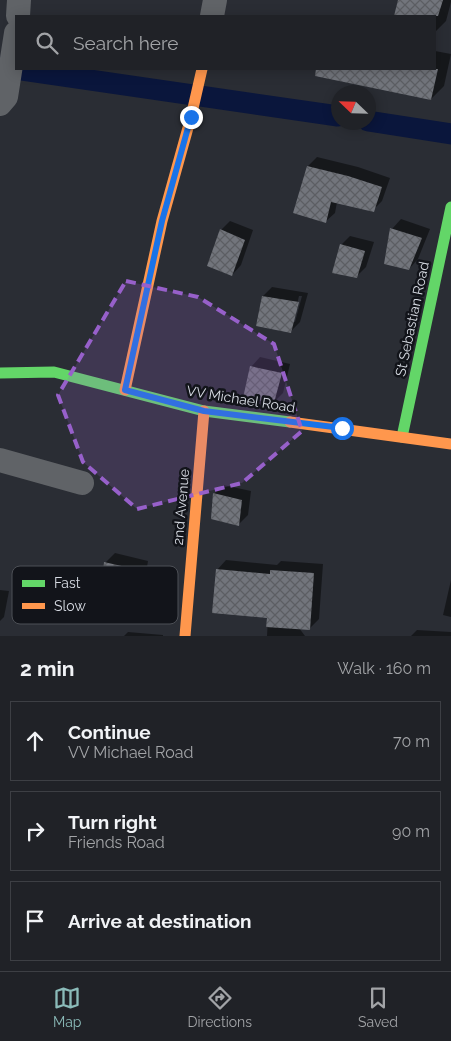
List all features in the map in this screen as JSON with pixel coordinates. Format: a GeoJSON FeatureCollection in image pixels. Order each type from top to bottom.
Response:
{"type":"FeatureCollection","features":[{"type":"Feature","properties":{"kind":"street"},"geometry":{"type":"LineString","coordinates":[[18,15],[19,0]]}},
{"type":"Feature","properties":{"kind":"street"},"geometry":{"type":"LineString","coordinates":[[212,15],[216,0]]}},
{"type":"Feature","properties":{"kind":"street"},"geometry":{"type":"LineString","coordinates":[[3,100],[11,39]]}},
{"type":"Feature","properties":{"kind":"street"},"geometry":{"type":"LineString","coordinates":[[125,390],[162,221],[191,117],[201,73]]}},
{"type":"Feature","properties":{"kind":"street","name":"St Sebastian Road"},"geometry":{"type":"LineString","coordinates":[[402,437],[451,207]]}},
{"type":"Feature","properties":{"kind":"street","name":"VV Michael Road"},"geometry":{"type":"LineString","coordinates":[[0,373],[54,372],[204,411],[451,444]]}},
{"type":"Feature","properties":{"kind":"street","name":"2nd Avenue"},"geometry":{"type":"LineString","coordinates":[[185,636],[204,411]]}},
{"type":"Feature","properties":{"kind":"street"},"geometry":{"type":"LineString","coordinates":[[0,460],[82,483]]}},
{"type":"Feature","properties":{"kind":"highlighted area"},"geometry":{"type":"Polygon","coordinates":[[[126,281],[198,297],[274,344],[302,431],[242,483],[137,509],[83,462],[58,395],[126,281]]]}},
{"type":"Feature","properties":{"kind":"building"},"geometry":{"type":"Polygon","coordinates":[[[398,0],[443,0],[438,16],[394,15],[398,0]]]}},
{"type":"Feature","properties":{"kind":"building"},"geometry":{"type":"Polygon","coordinates":[[[438,69],[431,100],[376,89],[376,85],[358,85],[315,76],[316,70],[438,69]]]}},
{"type":"Feature","properties":{"kind":"building"},"geometry":{"type":"Polygon","coordinates":[[[307,166],[382,187],[374,212],[331,202],[326,223],[293,213],[307,166]]]}},
{"type":"Feature","properties":{"kind":"building"},"geometry":{"type":"Polygon","coordinates":[[[390,228],[422,238],[409,270],[384,264],[390,228]]]}},
{"type":"Feature","properties":{"kind":"building"},"geometry":{"type":"Polygon","coordinates":[[[220,229],[245,240],[232,276],[207,266],[220,229]]]}},
{"type":"Feature","properties":{"kind":"building"},"geometry":{"type":"Polygon","coordinates":[[[340,244],[365,251],[357,278],[332,273],[340,244]]]}},
{"type":"Feature","properties":{"kind":"building"},"geometry":{"type":"Polygon","coordinates":[[[262,296],[299,302],[291,333],[256,326],[262,296]]]}},
{"type":"Feature","properties":{"kind":"building"},"geometry":{"type":"Polygon","coordinates":[[[250,366],[282,373],[274,403],[243,398],[250,366]]]}},
{"type":"Feature","properties":{"kind":"building"},"geometry":{"type":"Polygon","coordinates":[[[213,493],[242,500],[239,526],[211,519],[213,493]]]}},
{"type":"Feature","properties":{"kind":"building"},"geometry":{"type":"Polygon","coordinates":[[[104,562],[122,566],[104,566],[104,562]]]}},
{"type":"Feature","properties":{"kind":"building"},"geometry":{"type":"Polygon","coordinates":[[[216,569],[270,574],[270,570],[314,573],[310,630],[266,627],[267,618],[212,613],[216,569]]]}},
{"type":"Feature","properties":{"kind":"waterway"},"geometry":{"type":"LineString","coordinates":[[0,67],[15,69]]}},
{"type":"Feature","properties":{"kind":"waterway"},"geometry":{"type":"LineString","coordinates":[[21,70],[331,115]]}},
{"type":"Feature","properties":{"kind":"waterway"},"geometry":{"type":"LineString","coordinates":[[376,122],[451,134]]}},
{"type":"Feature","properties":{"kind":"traffic: fast"},"geometry":{"type":"LineString","coordinates":[[402,437],[451,207]]}},
{"type":"Feature","properties":{"kind":"traffic: fast"},"geometry":{"type":"LineString","coordinates":[[0,373],[54,372],[204,411],[290,422]]}},
{"type":"Feature","properties":{"kind":"traffic: slow"},"geometry":{"type":"LineString","coordinates":[[125,390],[162,221],[191,117],[202,70]]}},
{"type":"Feature","properties":{"kind":"traffic: slow"},"geometry":{"type":"LineString","coordinates":[[185,636],[204,411]]}},
{"type":"Feature","properties":{"kind":"traffic: slow"},"geometry":{"type":"LineString","coordinates":[[290,422],[451,444]]}},
{"type":"Feature","properties":{"kind":"route"},"geometry":{"type":"LineString","coordinates":[[191,117],[162,221],[125,390],[204,411],[342,428]]}}]}
